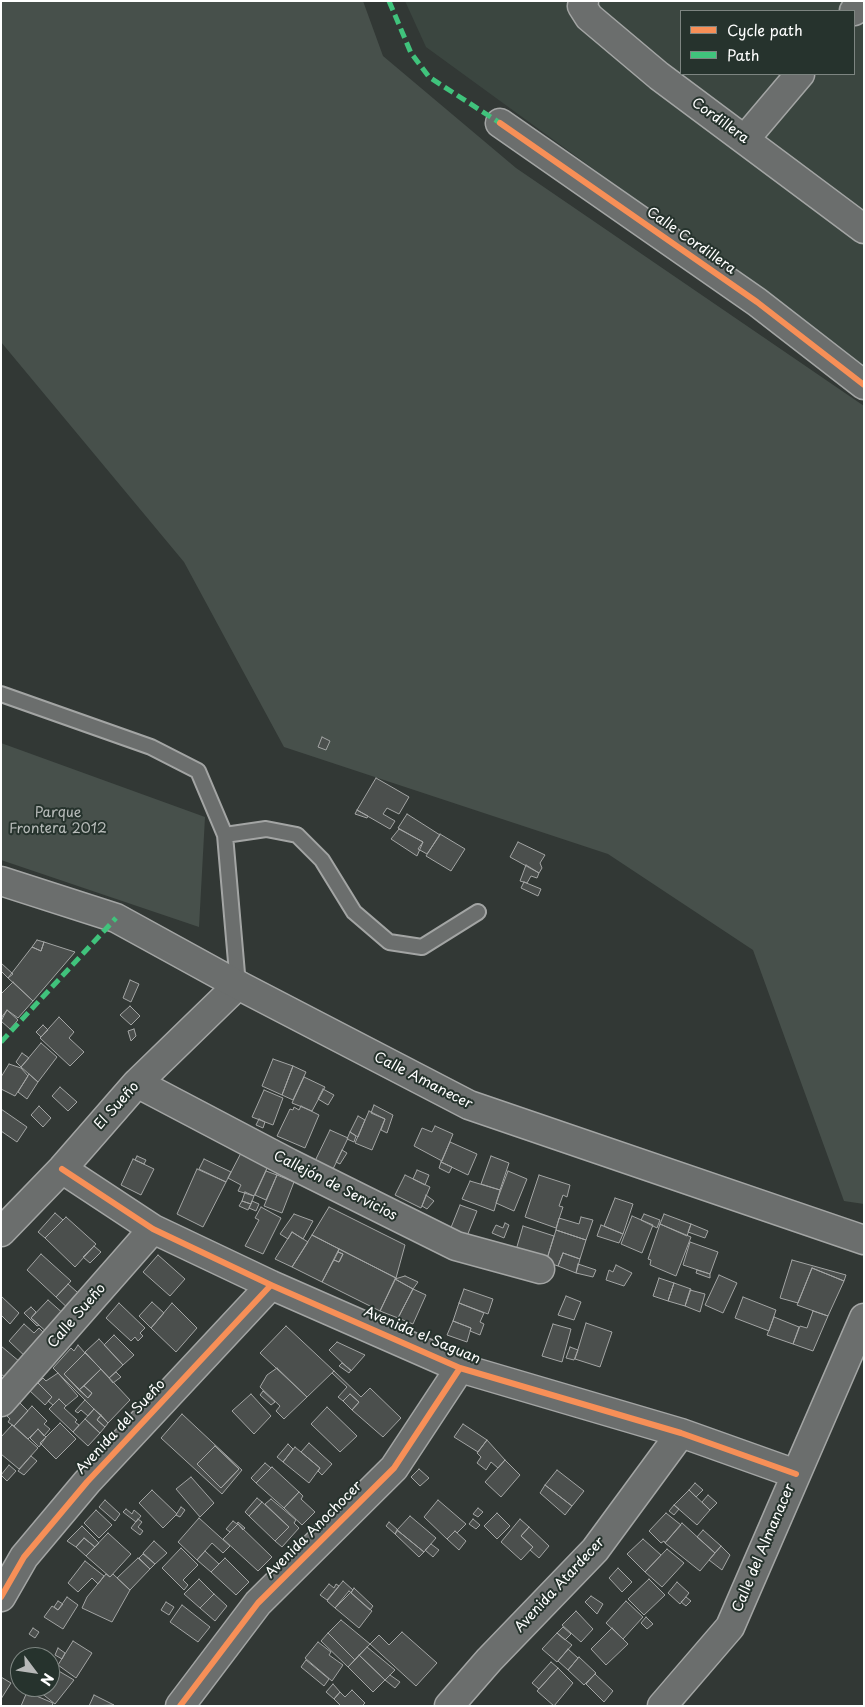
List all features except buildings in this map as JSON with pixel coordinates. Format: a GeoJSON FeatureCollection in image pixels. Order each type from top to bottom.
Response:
{"type":"FeatureCollection","features":[{"type":"Feature","properties":{"kind":"street","name":"Cordillera"},"geometry":{"type":"LineString","coordinates":[[583,4],[589,17],[660,76],[864,229]]}},
{"type":"Feature","properties":{"kind":"street"},"geometry":{"type":"LineString","coordinates":[[745,139],[799,75]]}},
{"type":"Feature","properties":{"kind":"street","name":"Calle Cordillera"},"geometry":{"type":"LineString","coordinates":[[500,124],[756,302],[864,385]]}},
{"type":"Feature","properties":{"kind":"street","name":"Calle Amanecer"},"geometry":{"type":"LineString","coordinates":[[1,881],[116,918],[238,985],[469,1105],[864,1240]]}},
{"type":"Feature","properties":{"kind":"street","name":"El Sueño"},"geometry":{"type":"LineString","coordinates":[[1,1232],[62,1169],[137,1083],[238,985]]}},
{"type":"Feature","properties":{"kind":"street","name":"Callejón de Servicios"},"geometry":{"type":"LineString","coordinates":[[137,1083],[289,1163],[456,1246],[540,1269]]}},
{"type":"Feature","properties":{"kind":"street","name":"Avenida el Saguan"},"geometry":{"type":"LineString","coordinates":[[62,1169],[153,1229],[271,1285],[460,1368],[681,1433],[796,1474]]}},
{"type":"Feature","properties":{"kind":"street","name":"Calle Sueño"},"geometry":{"type":"LineString","coordinates":[[1,1402],[153,1229]]}},
{"type":"Feature","properties":{"kind":"street","name":"Avenida del Sueño"},"geometry":{"type":"LineString","coordinates":[[1,1597],[24,1557],[86,1482],[271,1285]]}},
{"type":"Feature","properties":{"kind":"street","name":"Calle del Almanacer"},"geometry":{"type":"LineString","coordinates":[[662,1706],[730,1627],[864,1318]]}},
{"type":"Feature","properties":{"kind":"street","name":"Avenida Anochocer"},"geometry":{"type":"LineString","coordinates":[[180,1706],[258,1603],[394,1468],[460,1368]]}},
{"type":"Feature","properties":{"kind":"street","name":"Avenida Atardecer"},"geometry":{"type":"LineString","coordinates":[[449,1706],[489,1660],[595,1550],[681,1433]]}},
{"type":"Feature","properties":{"kind":"lane"},"geometry":{"type":"LineString","coordinates":[[1,694],[151,746],[198,771],[225,835],[238,985]]}},
{"type":"Feature","properties":{"kind":"lane"},"geometry":{"type":"LineString","coordinates":[[225,835],[266,829],[297,835],[322,860],[354,912],[389,942],[422,947],[478,912]]}},
{"type":"Feature","properties":{"kind":"shaded area"},"geometry":{"type":"Polygon","coordinates":[[[405,1],[864,1],[864,366],[426,47],[405,1]]]}},
{"type":"Feature","properties":{"kind":"green space"},"geometry":{"type":"Polygon","coordinates":[[[1,1],[363,1],[383,56],[516,168],[864,406],[864,1204],[844,1201],[753,950],[608,854],[284,747],[184,562],[1,342],[1,1]]]}},
{"type":"Feature","properties":{"kind":"green space","name":"Parque Frontera 2012"},"geometry":{"type":"Polygon","coordinates":[[[1,743],[205,817],[199,927],[1,860],[1,743]]]}},
{"type":"Feature","properties":{"kind":"marked path"},"geometry":{"type":"LineString","coordinates":[[389,1],[411,53],[429,77],[500,123]]}},
{"type":"Feature","properties":{"kind":"marked path"},"geometry":{"type":"LineString","coordinates":[[1,1042],[116,918]]}},
{"type":"Feature","properties":{"kind":"cycle path"},"geometry":{"type":"LineString","coordinates":[[500,123],[757,302],[864,385]]}},
{"type":"Feature","properties":{"kind":"cycle path"},"geometry":{"type":"LineString","coordinates":[[62,1169],[153,1229],[271,1285],[460,1368],[681,1433],[796,1474]]}},
{"type":"Feature","properties":{"kind":"cycle path"},"geometry":{"type":"LineString","coordinates":[[1,1597],[24,1557],[87,1482],[271,1285]]}},
{"type":"Feature","properties":{"kind":"cycle path"},"geometry":{"type":"LineString","coordinates":[[180,1706],[258,1603],[394,1468],[460,1368]]}}]}
